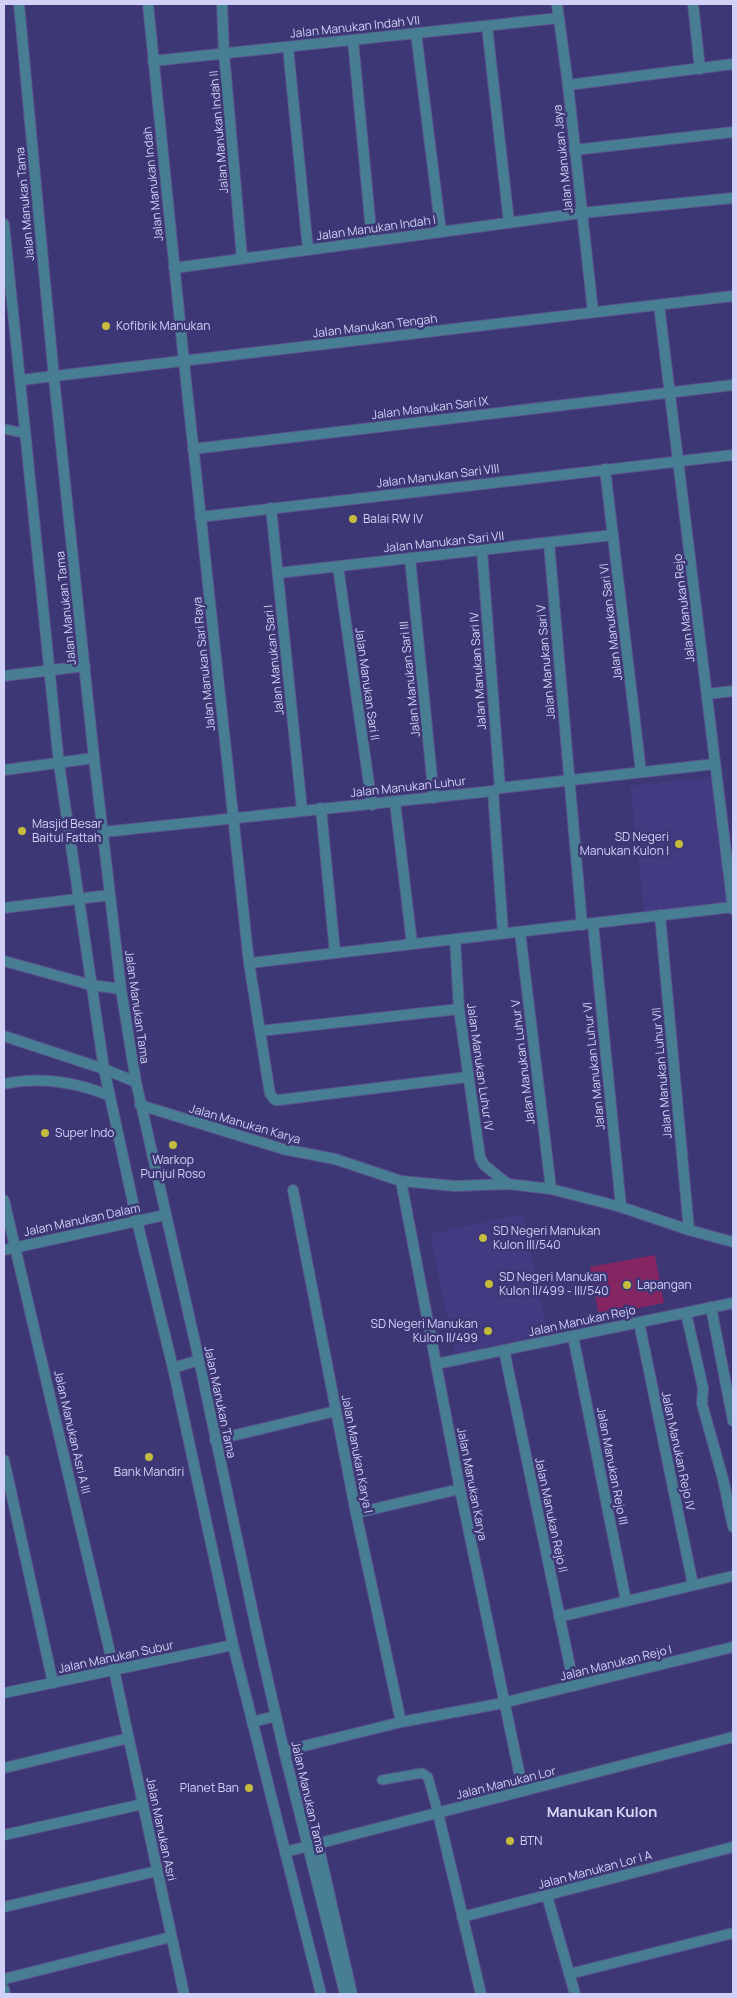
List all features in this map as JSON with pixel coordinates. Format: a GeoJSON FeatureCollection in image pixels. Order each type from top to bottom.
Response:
{"type":"FeatureCollection","features":[{"type":"Feature","properties":{"kind":"street","name":"Jalan Manukan Tama"},"geometry":{"type":"LineString","coordinates":[[19,4],[54,378],[102,832],[136,1082],[284,1751],[345,1994]]}},
{"type":"Feature","properties":{"kind":"street","name":"Jalan Manukan Indah"},"geometry":{"type":"LineString","coordinates":[[148,4],[184,362]]}},
{"type":"Feature","properties":{"kind":"street","name":"Jalan Manukan Indah II"},"geometry":{"type":"LineString","coordinates":[[222,4],[224,54],[242,258]]}},
{"type":"Feature","properties":{"kind":"street","name":"Jalan Manukan Jaya"},"geometry":{"type":"LineString","coordinates":[[559,4],[559,18],[593,312]]}},
{"type":"Feature","properties":{"kind":"street"},"geometry":{"type":"LineString","coordinates":[[693,4],[700,70]]}},
{"type":"Feature","properties":{"kind":"street","name":"Jalan Manukan Indah VII"},"geometry":{"type":"LineString","coordinates":[[153,61],[559,18]]}},
{"type":"Feature","properties":{"kind":"street"},"geometry":{"type":"LineString","coordinates":[[486,26],[508,223]]}},
{"type":"Feature","properties":{"kind":"street"},"geometry":{"type":"LineString","coordinates":[[416,33],[441,232]]}},
{"type":"Feature","properties":{"kind":"street"},"geometry":{"type":"LineString","coordinates":[[353,40],[372,241]]}},
{"type":"Feature","properties":{"kind":"street"},"geometry":{"type":"LineString","coordinates":[[288,47],[308,250]]}},
{"type":"Feature","properties":{"kind":"street"},"geometry":{"type":"LineString","coordinates":[[568,86],[700,70],[733,64]]}},
{"type":"Feature","properties":{"kind":"street"},"geometry":{"type":"LineString","coordinates":[[574,150],[733,132]]}},
{"type":"Feature","properties":{"kind":"street","name":"Jalan Manukan Indah I"},"geometry":{"type":"LineString","coordinates":[[174,268],[581,213],[733,198]]}},
{"type":"Feature","properties":{"kind":"street","name":"Jalan Manukan Tama"},"geometry":{"type":"LineString","coordinates":[[4,224],[7,294],[20,380],[59,764],[104,1069],[137,1221],[173,1368],[233,1645],[321,1994]]}},
{"type":"Feature","properties":{"kind":"street","name":"Jalan Manukan Tengah"},"geometry":{"type":"LineString","coordinates":[[20,380],[54,378],[733,296]]}},
{"type":"Feature","properties":{"kind":"street","name":"Jalan Manukan Rejo"},"geometry":{"type":"LineString","coordinates":[[659,305],[733,908]]}},
{"type":"Feature","properties":{"kind":"street","name":"Jalan Manukan Sari Raya"},"geometry":{"type":"LineString","coordinates":[[184,362],[249,963],[272,1098],[279,1100],[467,1078]]}},
{"type":"Feature","properties":{"kind":"street","name":"Jalan Manukan Sari IX"},"geometry":{"type":"LineString","coordinates":[[193,449],[733,385]]}},
{"type":"Feature","properties":{"kind":"street","name":"Jalan Manukan Sari VIII"},"geometry":{"type":"LineString","coordinates":[[200,516],[733,455]]}},
{"type":"Feature","properties":{"kind":"street","name":"Jalan Manukan Sari VI"},"geometry":{"type":"LineString","coordinates":[[604,469],[641,772]]}},
{"type":"Feature","properties":{"kind":"street","name":"Jalan Manukan Sari I"},"geometry":{"type":"LineString","coordinates":[[271,508],[302,810]]}},
{"type":"Feature","properties":{"kind":"street","name":"Jalan Manukan Sari VII"},"geometry":{"type":"LineString","coordinates":[[278,574],[613,535]]}},
{"type":"Feature","properties":{"kind":"street","name":"Jalan Manukan Sari V"},"geometry":{"type":"LineString","coordinates":[[548,543],[582,925]]}},
{"type":"Feature","properties":{"kind":"street","name":"Jalan Manukan Sari IV"},"geometry":{"type":"LineString","coordinates":[[482,551],[497,789],[503,933]]}},
{"type":"Feature","properties":{"kind":"street","name":"Jalan Manukan Sari III"},"geometry":{"type":"LineString","coordinates":[[410,558],[434,798]]}},
{"type":"Feature","properties":{"kind":"street","name":"Jalan Manukan Sari II"},"geometry":{"type":"LineString","coordinates":[[338,567],[372,805]]}},
{"type":"Feature","properties":{"kind":"street"},"geometry":{"type":"LineString","coordinates":[[4,676],[85,666]]}},
{"type":"Feature","properties":{"kind":"street"},"geometry":{"type":"LineString","coordinates":[[707,694],[733,691]]}},
{"type":"Feature","properties":{"kind":"street"},"geometry":{"type":"LineString","coordinates":[[4,770],[94,758]]}},
{"type":"Feature","properties":{"kind":"street","name":"Jalan Manukan Luhur"},"geometry":{"type":"LineString","coordinates":[[102,832],[321,808],[372,805],[568,780],[715,764]]}},
{"type":"Feature","properties":{"kind":"street"},"geometry":{"type":"LineString","coordinates":[[395,802],[412,944]]}},
{"type":"Feature","properties":{"kind":"street"},"geometry":{"type":"LineString","coordinates":[[321,808],[335,953]]}},
{"type":"Feature","properties":{"kind":"street"},"geometry":{"type":"LineString","coordinates":[[4,908],[110,895]]}},
{"type":"Feature","properties":{"kind":"street"},"geometry":{"type":"LineString","coordinates":[[249,963],[733,908]]}},
{"type":"Feature","properties":{"kind":"street","name":"Jalan Manukan Luhur VII"},"geometry":{"type":"LineString","coordinates":[[660,915],[689,1230]]}},
{"type":"Feature","properties":{"kind":"street","name":"Jalan Manukan Luhur VI"},"geometry":{"type":"LineString","coordinates":[[593,924],[621,1206]]}},
{"type":"Feature","properties":{"kind":"street","name":"Jalan Manukan Luhur V"},"geometry":{"type":"LineString","coordinates":[[520,932],[551,1189]]}},
{"type":"Feature","properties":{"kind":"street","name":"Jalan Manukan Luhur IV"},"geometry":{"type":"LineString","coordinates":[[455,939],[459,1009],[467,1078],[480,1158],[484,1165],[508,1184]]}},
{"type":"Feature","properties":{"kind":"street"},"geometry":{"type":"LineString","coordinates":[[4,961],[91,985],[122,989]]}},
{"type":"Feature","properties":{"kind":"street"},"geometry":{"type":"LineString","coordinates":[[260,1031],[459,1009]]}},
{"type":"Feature","properties":{"kind":"street"},"geometry":{"type":"LineString","coordinates":[[4,1036],[104,1069],[136,1082]]}},
{"type":"Feature","properties":{"kind":"street"},"geometry":{"type":"LineString","coordinates":[[4,1084],[37,1080],[82,1087],[110,1096]]}},
{"type":"Feature","properties":{"kind":"street","name":"Jalan Manukan Karya"},"geometry":{"type":"LineString","coordinates":[[140,1105],[283,1150],[335,1159],[401,1181],[455,1186],[508,1184],[551,1189],[621,1206],[689,1230],[733,1242]]}},
{"type":"Feature","properties":{"kind":"street","name":"Jalan Manukan Karya"},"geometry":{"type":"LineString","coordinates":[[401,1181],[460,1489],[523,1791]]}},
{"type":"Feature","properties":{"kind":"street","name":"Jalan Manukan Karya I"},"geometry":{"type":"LineString","coordinates":[[292,1190],[356,1513],[401,1722]]}},
{"type":"Feature","properties":{"kind":"street","name":"Jalan Manukan Asri A III"},"geometry":{"type":"LineString","coordinates":[[4,1200],[114,1670]]}},
{"type":"Feature","properties":{"kind":"street","name":"Jalan Manukan Dalam"},"geometry":{"type":"LineString","coordinates":[[4,1250],[165,1215]]}},
{"type":"Feature","properties":{"kind":"street","name":"Jalan Manukan Rejo"},"geometry":{"type":"LineString","coordinates":[[436,1364],[733,1303]]}},
{"type":"Feature","properties":{"kind":"street"},"geometry":{"type":"LineString","coordinates":[[711,1307],[733,1422]]}},
{"type":"Feature","properties":{"kind":"street"},"geometry":{"type":"LineString","coordinates":[[686,1313],[703,1386],[702,1404],[723,1479],[733,1527]]}},
{"type":"Feature","properties":{"kind":"street","name":"Jalan Manukan Rejo IV"},"geometry":{"type":"LineString","coordinates":[[639,1322],[693,1585]]}},
{"type":"Feature","properties":{"kind":"street","name":"Jalan Manukan Rejo III"},"geometry":{"type":"LineString","coordinates":[[573,1336],[626,1601]]}},
{"type":"Feature","properties":{"kind":"street","name":"Jalan Manukan Rejo II"},"geometry":{"type":"LineString","coordinates":[[504,1350],[574,1686]]}},
{"type":"Feature","properties":{"kind":"street"},"geometry":{"type":"LineString","coordinates":[[173,1368],[199,1360]]}},
{"type":"Feature","properties":{"kind":"street"},"geometry":{"type":"LineString","coordinates":[[215,1440],[336,1411]]}},
{"type":"Feature","properties":{"kind":"street"},"geometry":{"type":"LineString","coordinates":[[4,1460],[53,1683]]}},
{"type":"Feature","properties":{"kind":"street"},"geometry":{"type":"LineString","coordinates":[[356,1513],[460,1489]]}},
{"type":"Feature","properties":{"kind":"street"},"geometry":{"type":"LineString","coordinates":[[559,1617],[733,1576]]}},
{"type":"Feature","properties":{"kind":"street","name":"Jalan Manukan Subur"},"geometry":{"type":"LineString","coordinates":[[4,1693],[233,1645]]}},
{"type":"Feature","properties":{"kind":"street","name":"Jalan Manukan Rejo I"},"geometry":{"type":"LineString","coordinates":[[284,1751],[401,1722],[574,1686],[733,1647]]}},
{"type":"Feature","properties":{"kind":"street","name":"Jalan Manukan Asri"},"geometry":{"type":"LineString","coordinates":[[114,1670],[184,1994]]}},
{"type":"Feature","properties":{"kind":"street"},"geometry":{"type":"LineString","coordinates":[[252,1722],[276,1716]]}},
{"type":"Feature","properties":{"kind":"street","name":"Jalan Manukan Lor"},"geometry":{"type":"LineString","coordinates":[[285,1852],[733,1737]]}},
{"type":"Feature","properties":{"kind":"street"},"geometry":{"type":"LineString","coordinates":[[4,1768],[129,1738]]}},
{"type":"Feature","properties":{"kind":"street"},"geometry":{"type":"LineString","coordinates":[[4,1835],[143,1804]]}},
{"type":"Feature","properties":{"kind":"street"},"geometry":{"type":"LineString","coordinates":[[438,1813],[481,1994]]}},
{"type":"Feature","properties":{"kind":"street"},"geometry":{"type":"LineString","coordinates":[[318,1844],[352,1994]]}},
{"type":"Feature","properties":{"kind":"street","name":"Jalan Manukan Lor I A"},"geometry":{"type":"LineString","coordinates":[[462,1917],[733,1847]]}},
{"type":"Feature","properties":{"kind":"street"},"geometry":{"type":"LineString","coordinates":[[4,1907],[157,1871]]}},
{"type":"Feature","properties":{"kind":"street"},"geometry":{"type":"LineString","coordinates":[[547,1896],[575,1994]]}},
{"type":"Feature","properties":{"kind":"street"},"geometry":{"type":"LineString","coordinates":[[569,1974],[733,1933]]}},
{"type":"Feature","properties":{"kind":"street"},"geometry":{"type":"LineString","coordinates":[[4,1979],[171,1937]]}},
{"type":"Feature","properties":{"kind":"street"},"geometry":{"type":"LineString","coordinates":[[4,1989],[5,1994]]}},
{"type":"Feature","properties":{"kind":"lane"},"geometry":{"type":"LineString","coordinates":[[4,429],[24,433]]}},
{"type":"Feature","properties":{"kind":"lane"},"geometry":{"type":"LineString","coordinates":[[382,1780],[422,1772],[426,1774],[438,1813]]}},
{"type":"Feature","properties":{"kind":"shaded area","name":"SD Negeri Manukan Kulon I"},"geometry":{"type":"Polygon","coordinates":[[[713,777],[728,903],[644,912],[630,786],[713,777]]]}},
{"type":"Feature","properties":{"kind":"shaded area","name":"SD Negeri Manukan Kulon II/499 - III/540"},"geometry":{"type":"Polygon","coordinates":[[[523,1214],[548,1334],[455,1354],[430,1234],[523,1214]]]}},
{"type":"Feature","properties":{"kind":"shaded area","name":"Lapangan"},"geometry":{"type":"Polygon","coordinates":[[[655,1255],[664,1303],[599,1316],[590,1267],[655,1255]]]}},
{"type":"Feature","properties":{"kind":"place","name":"Kofibrik Manukan"},"geometry":{"type":"Point","coordinates":[106,326]}},
{"type":"Feature","properties":{"kind":"place","name":"Balai RW IV"},"geometry":{"type":"Point","coordinates":[353,519]}},
{"type":"Feature","properties":{"kind":"place","name":"Masjid Besar Baitul Fattah"},"geometry":{"type":"Point","coordinates":[22,831]}},
{"type":"Feature","properties":{"kind":"place","name":"SD Negeri Manukan Kulon I"},"geometry":{"type":"Point","coordinates":[679,844]}},
{"type":"Feature","properties":{"kind":"place","name":"Super Indo"},"geometry":{"type":"Point","coordinates":[45,1133]}},
{"type":"Feature","properties":{"kind":"place","name":"Warkop Punjul Roso"},"geometry":{"type":"Point","coordinates":[173,1145]}},
{"type":"Feature","properties":{"kind":"place","name":"SD Negeri Manukan Kulon III/540"},"geometry":{"type":"Point","coordinates":[483,1238]}},
{"type":"Feature","properties":{"kind":"place","name":"SD Negeri Manukan Kulon II/499 - III/540"},"geometry":{"type":"Point","coordinates":[489,1284]}},
{"type":"Feature","properties":{"kind":"place","name":"Lapangan"},"geometry":{"type":"Point","coordinates":[627,1285]}},
{"type":"Feature","properties":{"kind":"place","name":"SD Negeri Manukan Kulon II/499"},"geometry":{"type":"Point","coordinates":[488,1331]}},
{"type":"Feature","properties":{"kind":"place","name":"Bank Mandiri"},"geometry":{"type":"Point","coordinates":[149,1457]}},
{"type":"Feature","properties":{"kind":"place","name":"Planet Ban"},"geometry":{"type":"Point","coordinates":[249,1788]}},
{"type":"Feature","properties":{"kind":"place","name":"BTN"},"geometry":{"type":"Point","coordinates":[510,1841]}},
{"type":"Feature","properties":{"kind":"district","name":"Manukan Kulon"},"geometry":{"type":"Point","coordinates":[602,1812]}}]}
